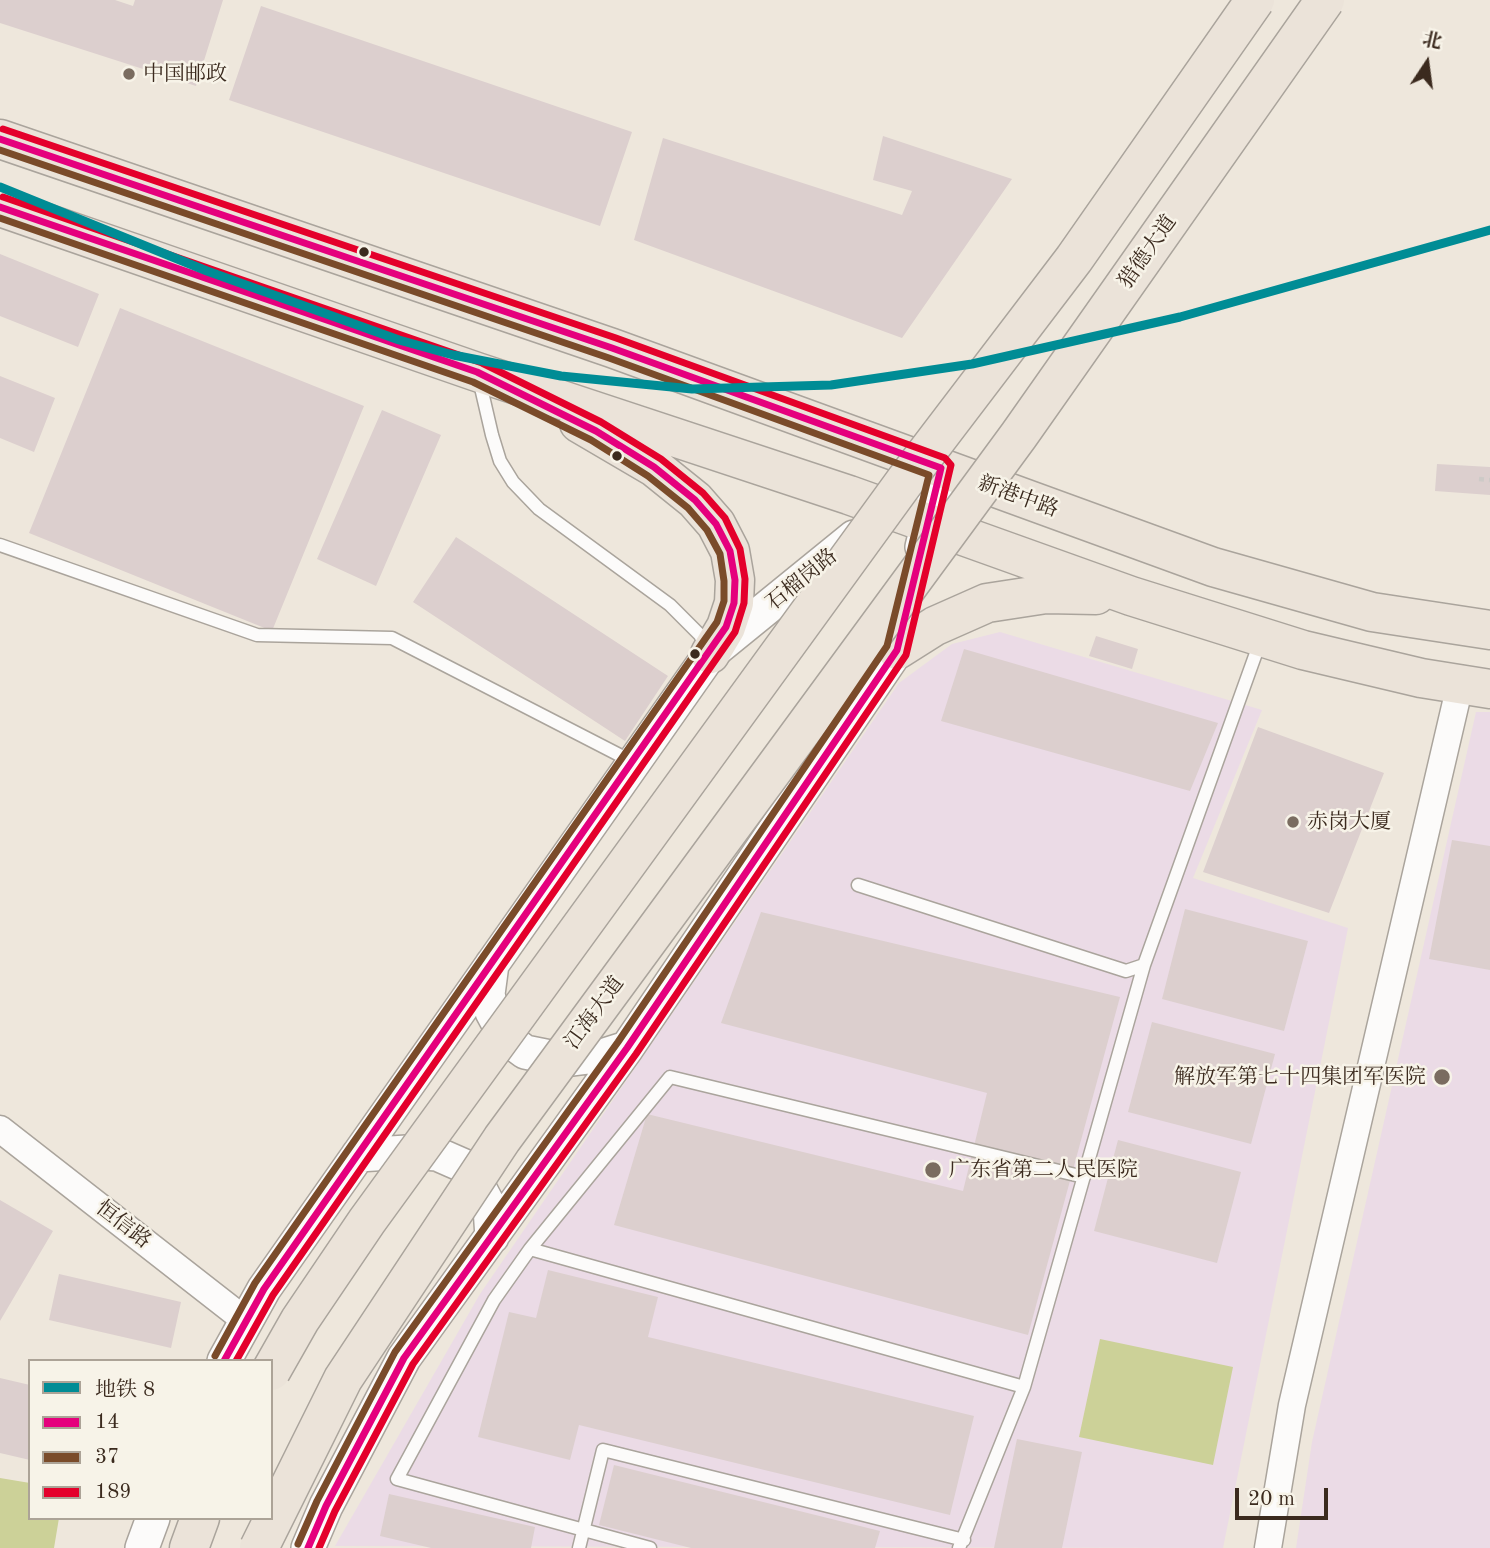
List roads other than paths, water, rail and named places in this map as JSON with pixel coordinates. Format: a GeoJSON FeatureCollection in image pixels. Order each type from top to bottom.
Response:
{"type":"FeatureCollection","features":[{"type":"Feature","properties":{"kind":"main road"},"geometry":{"type":"LineString","coordinates":[[273,1367],[300,1320],[367,1221],[897,495],[1074,259],[1255,0]]}},
{"type":"Feature","properties":{"kind":"main road","name":"猎德大道"},"geometry":{"type":"LineString","coordinates":[[969,502],[1325,0]]}},
{"type":"Feature","properties":{"kind":"main road","name":"新港中路"},"geometry":{"type":"LineString","coordinates":[[0,139],[743,395],[1146,545],[1372,612],[1490,630]]}},
{"type":"Feature","properties":{"kind":"main road"},"geometry":{"type":"LineString","coordinates":[[0,207],[477,372],[722,453],[897,495],[928,523],[1131,596],[1261,638],[1369,666],[1475,687]]}},
{"type":"Feature","properties":{"kind":"main road"},"geometry":{"type":"LineString","coordinates":[[477,372],[596,431],[654,467],[695,500],[716,524],[730,551],[735,580],[734,603],[726,627],[709,654]]}},
{"type":"Feature","properties":{"kind":"main road"},"geometry":{"type":"LineString","coordinates":[[722,453],[743,395]]}},
{"type":"Feature","properties":{"kind":"main road","name":"江海大道"},"geometry":{"type":"LineString","coordinates":[[273,1520],[343,1379],[400,1289],[502,1139],[969,502]]}},
{"type":"Feature","properties":{"kind":"main road"},"geometry":{"type":"LineString","coordinates":[[1131,596],[1146,545]]}},
{"type":"Feature","properties":{"kind":"main road"},"geometry":{"type":"LineString","coordinates":[[897,650],[935,626],[987,603],[1013,597],[1046,594],[1131,596]]}},
{"type":"Feature","properties":{"kind":"main road"},"geometry":{"type":"LineString","coordinates":[[189,1548],[199,1520]]}},
{"type":"Feature","properties":{"kind":"main road","name":"江海大道"},"geometry":{"type":"LineString","coordinates":[[259,1548],[273,1520]]}},
{"type":"Feature","properties":{"kind":"street","name":"石榴岗路"},"geometry":{"type":"LineString","coordinates":[[225,1359],[264,1289],[709,654],[897,495],[941,468]]}},
{"type":"Feature","properties":{"kind":"street"},"geometry":{"type":"LineString","coordinates":[[308,1548],[326,1506],[404,1359],[627,1048],[897,650],[941,468]]}},
{"type":"Feature","properties":{"kind":"street"},"geometry":{"type":"LineString","coordinates":[[1268,1548],[1292,1405],[1475,687]]}},
{"type":"Feature","properties":{"kind":"street"},"geometry":{"type":"LineString","coordinates":[[492,964],[488,994],[492,1012],[506,1038],[525,1052],[565,1060],[605,1055],[627,1048]]}},
{"type":"Feature","properties":{"kind":"street","name":"恒信路"},"geometry":{"type":"LineString","coordinates":[[0,1129],[246,1321]]}},
{"type":"Feature","properties":{"kind":"street"},"geometry":{"type":"LineString","coordinates":[[358,1155],[407,1152],[437,1154],[469,1168],[490,1208],[492,1237]]}},
{"type":"Feature","properties":{"kind":"street"},"geometry":{"type":"LineString","coordinates":[[142,1548],[152,1520]]}},
{"type":"Feature","properties":{"kind":"lane"},"geometry":{"type":"LineString","coordinates":[[477,372],[500,461],[513,482],[539,509],[670,605],[700,635],[709,654]]}},
{"type":"Feature","properties":{"kind":"lane"},"geometry":{"type":"LineString","coordinates":[[0,545],[257,635],[392,638],[634,762]]}},
{"type":"Feature","properties":{"kind":"lane"},"geometry":{"type":"LineString","coordinates":[[579,1548],[603,1450],[961,1544],[1024,1387],[1144,965],[1261,638]]}},
{"type":"Feature","properties":{"kind":"lane"},"geometry":{"type":"LineString","coordinates":[[858,885],[1126,971],[1144,965]]}},
{"type":"Feature","properties":{"kind":"lane"},"geometry":{"type":"LineString","coordinates":[[650,1548],[397,1479],[494,1300],[530,1249],[670,1077],[1084,1177]]}},
{"type":"Feature","properties":{"kind":"lane"},"geometry":{"type":"LineString","coordinates":[[530,1249],[1024,1387]]}},
{"type":"Feature","properties":{"kind":"metro line","name":"8"},"geometry":{"type":"LineString","coordinates":[[0,187],[207,271],[399,340],[453,355],[561,376],[692,389],[831,385],[972,364],[1180,317],[1490,230]]}},
{"type":"Feature","properties":{"kind":"place","name":"中国邮政"},"geometry":{"type":"Point","coordinates":[129,74]}},
{"type":"Feature","properties":{"kind":"place","name":"赤岗大厦"},"geometry":{"type":"Point","coordinates":[1293,822]}},
{"type":"Feature","properties":{"kind":"place","name":"解放军第七十四集团军医院"},"geometry":{"type":"Point","coordinates":[1442,1077]}},
{"type":"Feature","properties":{"kind":"place","name":"广东省第二人民医院"},"geometry":{"type":"Point","coordinates":[933,1170]}}]}
